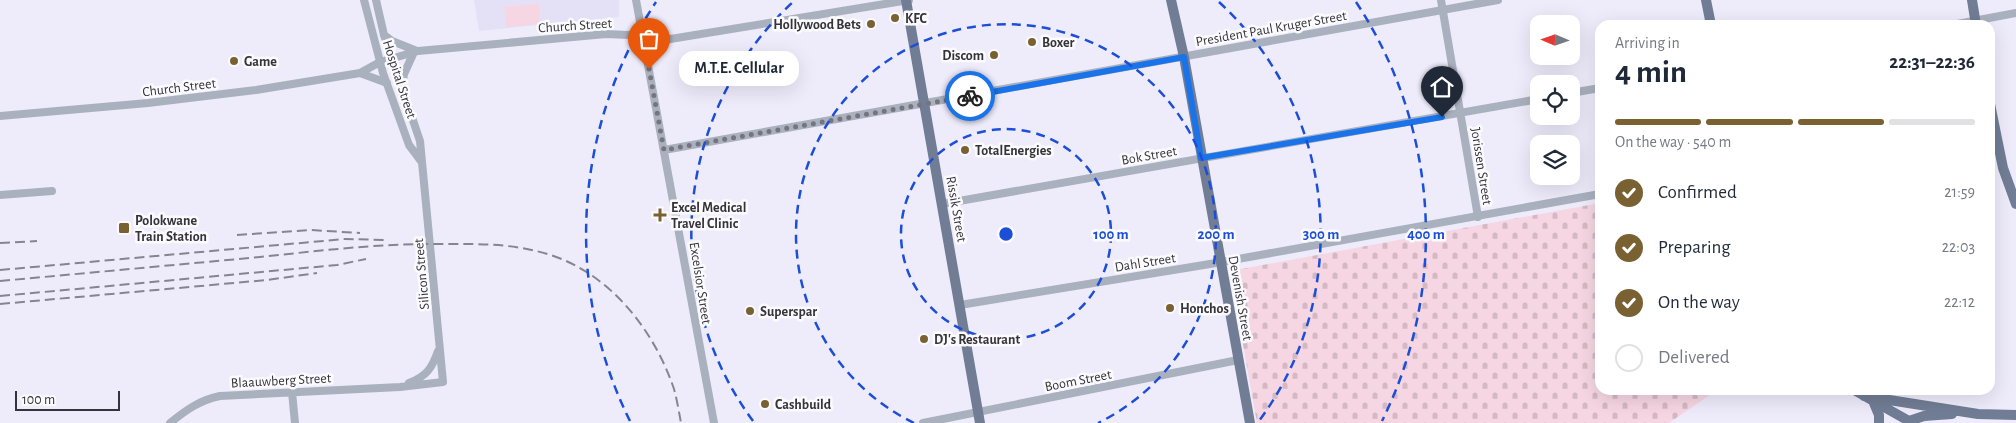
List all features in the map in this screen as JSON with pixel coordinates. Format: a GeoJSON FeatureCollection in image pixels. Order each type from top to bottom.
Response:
{"type":"FeatureCollection","features":[{"type":"Feature","properties":{"kind":"main road","name":"Rissik Street"},"geometry":{"type":"LineString","coordinates":[[907,0],[980,418]]}},
{"type":"Feature","properties":{"kind":"main road","name":"Devenish Street"},"geometry":{"type":"LineString","coordinates":[[1172,0],[1250,423]]}},
{"type":"Feature","properties":{"kind":"main road"},"geometry":{"type":"LineString","coordinates":[[1706,0],[1710,20]]}},
{"type":"Feature","properties":{"kind":"main road"},"geometry":{"type":"LineString","coordinates":[[1972,0],[1975,20]]}},
{"type":"Feature","properties":{"kind":"main road"},"geometry":{"type":"LineString","coordinates":[[1995,135],[2003,168],[2016,204]]}},
{"type":"Feature","properties":{"kind":"main road"},"geometry":{"type":"LineString","coordinates":[[1862,395],[1909,422],[1924,416],[1952,414],[2016,415]]}},
{"type":"Feature","properties":{"kind":"main road"},"geometry":{"type":"LineString","coordinates":[[1870,395],[1978,414]]}},
{"type":"Feature","properties":{"kind":"main road"},"geometry":{"type":"LineString","coordinates":[[1874,403],[1879,415],[1879,423]]}},
{"type":"Feature","properties":{"kind":"main road"},"geometry":{"type":"LineString","coordinates":[[1940,423],[1944,417],[1952,414]]}},
{"type":"Feature","properties":{"kind":"street","name":"Hospital Street"},"geometry":{"type":"LineString","coordinates":[[364,0],[386,83],[409,145],[421,162]]}},
{"type":"Feature","properties":{"kind":"street","name":"Hospital Street"},"geometry":{"type":"LineString","coordinates":[[376,0],[391,58],[420,142],[421,162]]}},
{"type":"Feature","properties":{"kind":"street","name":"Excelsior Street"},"geometry":{"type":"LineString","coordinates":[[636,0],[714,423]]}},
{"type":"Feature","properties":{"kind":"street","name":"Church Street"},"geometry":{"type":"LineString","coordinates":[[0,116],[148,103],[256,90],[360,73],[380,62],[416,51],[606,34],[629,35],[644,40],[670,39],[907,0]]}},
{"type":"Feature","properties":{"kind":"street","name":"Jorissen Street"},"geometry":{"type":"LineString","coordinates":[[1441,0],[1478,217]]}},
{"type":"Feature","properties":{"kind":"street","name":"President Paul Kruger Street"},"geometry":{"type":"LineString","coordinates":[[664,150],[1498,0]]}},
{"type":"Feature","properties":{"kind":"street"},"geometry":{"type":"LineString","coordinates":[[1988,20],[2016,13]]}},
{"type":"Feature","properties":{"kind":"street","name":"Church Street"},"geometry":{"type":"LineString","coordinates":[[384,35],[392,41],[416,51]]}},
{"type":"Feature","properties":{"kind":"street"},"geometry":{"type":"LineString","coordinates":[[402,89],[404,74],[416,51]]}},
{"type":"Feature","properties":{"kind":"street"},"geometry":{"type":"LineString","coordinates":[[360,73],[386,83]]}},
{"type":"Feature","properties":{"kind":"street"},"geometry":{"type":"LineString","coordinates":[[1580,92],[1595,89]]}},
{"type":"Feature","properties":{"kind":"street","name":"Bok Street"},"geometry":{"type":"LineString","coordinates":[[942,204],[1530,102]]}},
{"type":"Feature","properties":{"kind":"street","name":"Silicon Street"},"geometry":{"type":"LineString","coordinates":[[421,162],[443,382]]}},
{"type":"Feature","properties":{"kind":"street"},"geometry":{"type":"LineString","coordinates":[[0,195],[52,191]]}},
{"type":"Feature","properties":{"kind":"street","name":"Dahl Street"},"geometry":{"type":"LineString","coordinates":[[960,306],[1221,262],[1595,195]]}},
{"type":"Feature","properties":{"kind":"street","name":"Blaauwberg Street"},"geometry":{"type":"LineString","coordinates":[[400,387],[424,376],[435,360],[440,347]]}},
{"type":"Feature","properties":{"kind":"street","name":"Boom Street"},"geometry":{"type":"LineString","coordinates":[[924,423],[980,418],[1238,360]]}},
{"type":"Feature","properties":{"kind":"street","name":"Blaauwberg Street"},"geometry":{"type":"LineString","coordinates":[[170,423],[195,404],[209,398],[231,394],[400,387],[443,382]]}},
{"type":"Feature","properties":{"kind":"street"},"geometry":{"type":"LineString","coordinates":[[292,392],[295,423]]}},
{"type":"Feature","properties":{"kind":"shaded area"},"geometry":{"type":"Polygon","coordinates":[[[474,0],[619,0],[619,17],[479,31],[474,0]]]}},
{"type":"Feature","properties":{"kind":"green space"},"geometry":{"type":"Polygon","coordinates":[[[539,4],[540,24],[506,27],[504,7],[539,4]]]}},
{"type":"Feature","properties":{"kind":"green space"},"geometry":{"type":"Polygon","coordinates":[[[1595,204],[1595,395],[1710,395],[1669,423],[1257,423],[1230,271],[1595,204]]]}},
{"type":"Feature","properties":{"kind":"railway"},"geometry":{"type":"LineString","coordinates":[[237,235],[310,230],[360,233]]}},
{"type":"Feature","properties":{"kind":"railway"},"geometry":{"type":"LineString","coordinates":[[0,270],[345,239],[388,240]]}},
{"type":"Feature","properties":{"kind":"railway"},"geometry":{"type":"LineString","coordinates":[[0,243],[37,241]]}},
{"type":"Feature","properties":{"kind":"railway"},"geometry":{"type":"LineString","coordinates":[[0,281],[389,245],[480,244],[527,249],[559,258],[579,268],[615,294],[644,329],[656,348],[674,389],[681,423]]}},
{"type":"Feature","properties":{"kind":"railway"},"geometry":{"type":"LineString","coordinates":[[0,296],[337,265],[366,259]]}},
{"type":"Feature","properties":{"kind":"railway"},"geometry":{"type":"LineString","coordinates":[[0,304],[267,280],[317,273]]}},
{"type":"Feature","properties":{"kind":"way so far"},"geometry":{"type":"LineString","coordinates":[[649,69],[664,150],[970,96]]}},
{"type":"Feature","properties":{"kind":"place","name":"KFC"},"geometry":{"type":"Point","coordinates":[895,18]}},
{"type":"Feature","properties":{"kind":"place","name":"Hollywood Bets"},"geometry":{"type":"Point","coordinates":[871,24]}},
{"type":"Feature","properties":{"kind":"place","name":"Boxer"},"geometry":{"type":"Point","coordinates":[1032,42]}},
{"type":"Feature","properties":{"kind":"place","name":"Discom"},"geometry":{"type":"Point","coordinates":[994,55]}},
{"type":"Feature","properties":{"kind":"place","name":"Game"},"geometry":{"type":"Point","coordinates":[234,61]}},
{"type":"Feature","properties":{"kind":"place","name":"M.T.E. Cellular"},"geometry":{"type":"Point","coordinates":[649,69]}},
{"type":"Feature","properties":{"kind":"place","name":"TotalEnergies"},"geometry":{"type":"Point","coordinates":[965,150]}},
{"type":"Feature","properties":{"kind":"place","name":"Excel Medical Travel Clinic"},"geometry":{"type":"Point","coordinates":[660,215]}},
{"type":"Feature","properties":{"kind":"place","name":"Polokwane Train Station"},"geometry":{"type":"Point","coordinates":[124,228]}},
{"type":"Feature","properties":{"kind":"place","name":"Honchos"},"geometry":{"type":"Point","coordinates":[1170,308]}},
{"type":"Feature","properties":{"kind":"place","name":"Superspar"},"geometry":{"type":"Point","coordinates":[750,311]}},
{"type":"Feature","properties":{"kind":"place","name":"DJ's Restaurant"},"geometry":{"type":"Point","coordinates":[924,339]}},
{"type":"Feature","properties":{"kind":"place","name":"Cashbuild"},"geometry":{"type":"Point","coordinates":[765,404]}},
{"type":"Feature","properties":{"kind":"route"},"geometry":{"type":"LineString","coordinates":[[970,96],[1184,57],[1201,158],[1442,117]]}}]}
